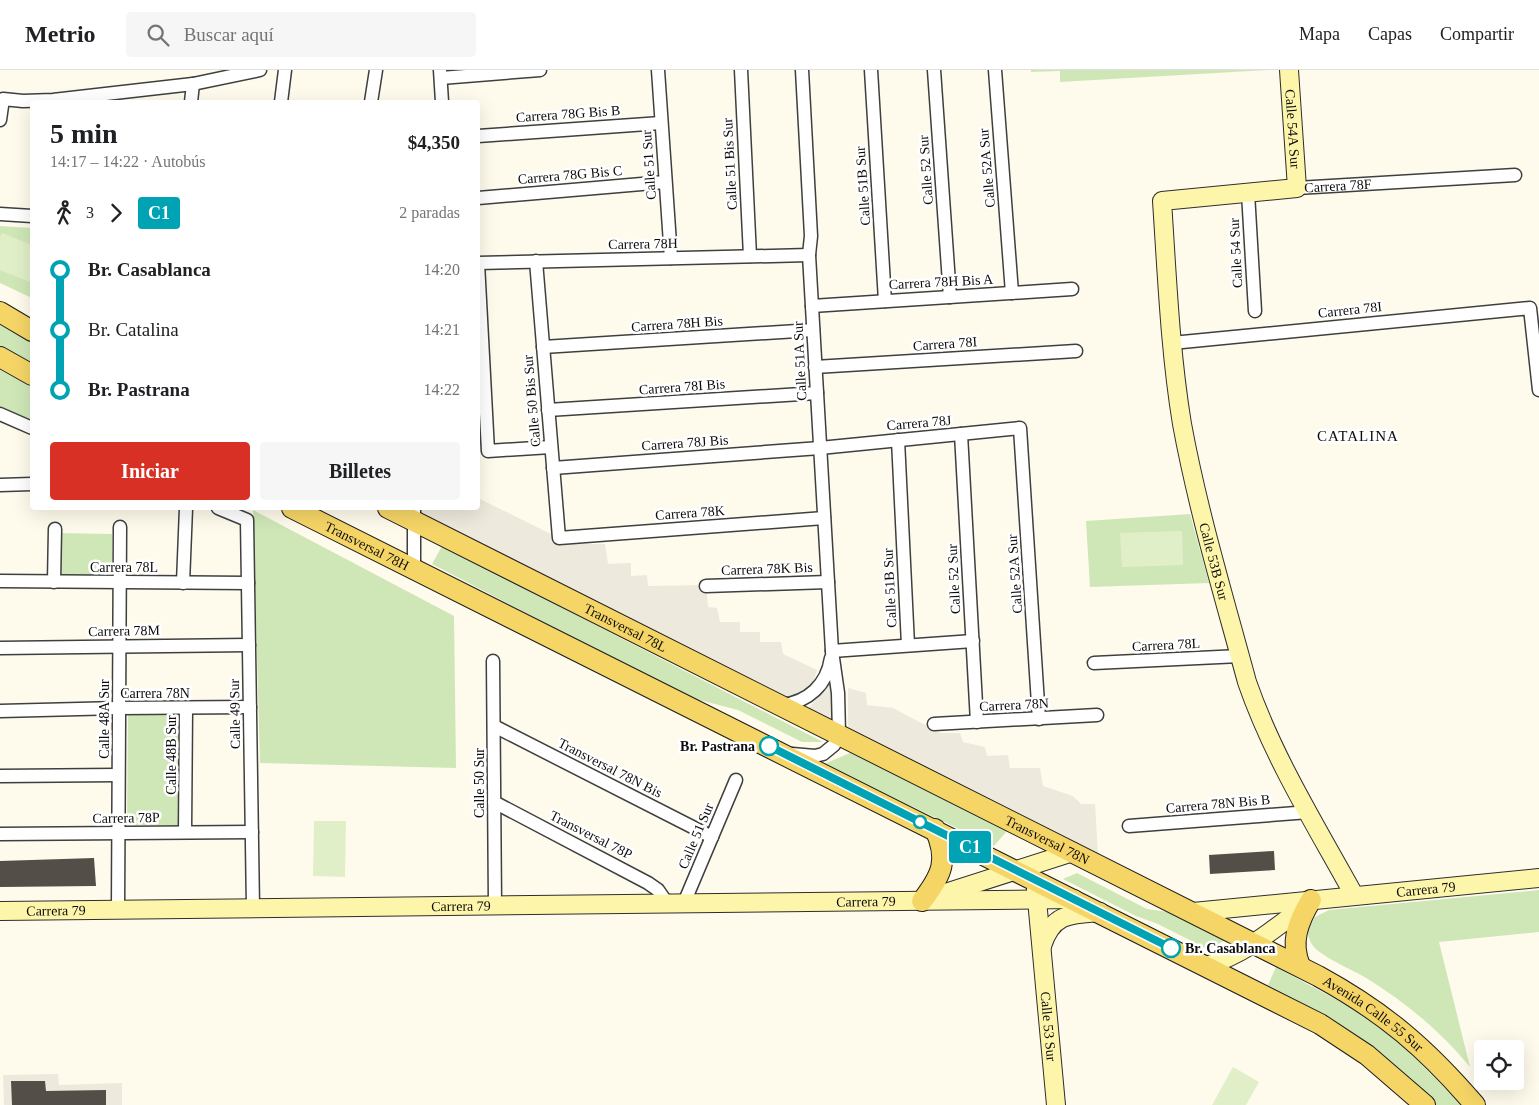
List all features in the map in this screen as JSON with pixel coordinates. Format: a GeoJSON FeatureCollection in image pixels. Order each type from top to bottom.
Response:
{"type":"FeatureCollection","features":[{"type":"Feature","properties":{"kind":"main road"},"geometry":{"type":"LineString","coordinates":[[0,312],[30,329]]}},
{"type":"Feature","properties":{"kind":"main road"},"geometry":{"type":"LineString","coordinates":[[0,357],[30,374]]}},
{"type":"Feature","properties":{"kind":"main road","name":"Transversal 78H"},"geometry":{"type":"LineString","coordinates":[[296,510],[414,569]]}},
{"type":"Feature","properties":{"kind":"main road"},"geometry":{"type":"LineString","coordinates":[[397,510],[414,514]]}},
{"type":"Feature","properties":{"kind":"main road","name":"Transversal 78L"},"geometry":{"type":"LineString","coordinates":[[414,514],[839,734]]}},
{"type":"Feature","properties":{"kind":"main road"},"geometry":{"type":"LineString","coordinates":[[414,569],[1035,879],[1320,1024],[1367,1055],[1424,1105]]}},
{"type":"Feature","properties":{"kind":"main road","name":"Transversal 78N"},"geometry":{"type":"LineString","coordinates":[[839,734],[1254,943]]}},
{"type":"Feature","properties":{"kind":"main road"},"geometry":{"type":"LineString","coordinates":[[922,900],[937,881],[942,864],[942,852],[935,829]]}},
{"type":"Feature","properties":{"kind":"main road"},"geometry":{"type":"LineString","coordinates":[[1300,966],[1295,948],[1296,934],[1301,918],[1311,900]]}},
{"type":"Feature","properties":{"kind":"main road","name":"Avenida Calle 55 Sur"},"geometry":{"type":"LineString","coordinates":[[1254,943],[1300,966],[1360,1000],[1404,1032],[1441,1067],[1475,1105]]}},
{"type":"Feature","properties":{"kind":"street"},"geometry":{"type":"LineString","coordinates":[[53,100],[96,99],[193,84],[260,70]]}},
{"type":"Feature","properties":{"kind":"street"},"geometry":{"type":"LineString","coordinates":[[281,100],[285,70]]}},
{"type":"Feature","properties":{"kind":"street"},"geometry":{"type":"LineString","coordinates":[[370,100],[376,70]]}},
{"type":"Feature","properties":{"kind":"street"},"geometry":{"type":"LineString","coordinates":[[442,100],[441,74],[540,70]]}},
{"type":"Feature","properties":{"kind":"street","name":"Calle 51 Sur"},"geometry":{"type":"LineString","coordinates":[[658,70],[671,258]]}},
{"type":"Feature","properties":{"kind":"street","name":"Calle 51 Bis Sur"},"geometry":{"type":"LineString","coordinates":[[740,70],[750,256]]}},
{"type":"Feature","properties":{"kind":"street","name":"Calle 51A Sur"},"geometry":{"type":"LineString","coordinates":[[802,70],[811,236],[809,254],[815,367],[832,651],[838,693],[839,734]]}},
{"type":"Feature","properties":{"kind":"street","name":"Calle 51B Sur"},"geometry":{"type":"LineString","coordinates":[[871,70],[885,301]]}},
{"type":"Feature","properties":{"kind":"street","name":"Calle 52 Sur"},"geometry":{"type":"LineString","coordinates":[[934,70],[950,297]]}},
{"type":"Feature","properties":{"kind":"street","name":"Calle 52A Sur"},"geometry":{"type":"LineString","coordinates":[[995,70],[1012,293]]}},
{"type":"Feature","properties":{"kind":"street","name":"Calle 54A Sur"},"geometry":{"type":"LineString","coordinates":[[1290,70],[1297,188]]}},
{"type":"Feature","properties":{"kind":"street"},"geometry":{"type":"LineString","coordinates":[[191,100],[193,84]]}},
{"type":"Feature","properties":{"kind":"street"},"geometry":{"type":"LineString","coordinates":[[0,120],[3,99],[30,101]]}},
{"type":"Feature","properties":{"kind":"street","name":"Carrera 78G Bis B"},"geometry":{"type":"LineString","coordinates":[[480,136],[661,123]]}},
{"type":"Feature","properties":{"kind":"street","name":"Carrera 78F"},"geometry":{"type":"LineString","coordinates":[[1162,201],[1297,188],[1515,175]]}},
{"type":"Feature","properties":{"kind":"street","name":"Carrera 78G Bis C"},"geometry":{"type":"LineString","coordinates":[[480,198],[665,182]]}},
{"type":"Feature","properties":{"kind":"street","name":"Calle 54 Sur"},"geometry":{"type":"LineString","coordinates":[[1248,193],[1254,311]]}},
{"type":"Feature","properties":{"kind":"street","name":"Calle 53B Sur"},"geometry":{"type":"LineString","coordinates":[[1162,201],[1172,343],[1180,408],[1199,502],[1247,682],[1264,727],[1354,895]]}},
{"type":"Feature","properties":{"kind":"street"},"geometry":{"type":"LineString","coordinates":[[0,214],[30,216]]}},
{"type":"Feature","properties":{"kind":"street","name":"Carrera 78H"},"geometry":{"type":"LineString","coordinates":[[480,263],[809,254]]}},
{"type":"Feature","properties":{"kind":"street","name":"Calle 50 Bis Sur"},"geometry":{"type":"LineString","coordinates":[[536,261],[559,538]]}},
{"type":"Feature","properties":{"kind":"street","name":"Carrera 78H Bis A"},"geometry":{"type":"LineString","coordinates":[[812,306],[1072,289]]}},
{"type":"Feature","properties":{"kind":"street"},"geometry":{"type":"LineString","coordinates":[[480,301],[488,451],[551,447]]}},
{"type":"Feature","properties":{"kind":"street","name":"Carrera 78I"},"geometry":{"type":"LineString","coordinates":[[1172,343],[1530,308],[1539,390]]}},
{"type":"Feature","properties":{"kind":"street","name":"Carrera 78H Bis"},"geometry":{"type":"LineString","coordinates":[[543,347],[813,330]]}},
{"type":"Feature","properties":{"kind":"street","name":"Carrera 78I"},"geometry":{"type":"LineString","coordinates":[[815,367],[1076,351]]}},
{"type":"Feature","properties":{"kind":"street","name":"Carrera 78I Bis"},"geometry":{"type":"LineString","coordinates":[[548,410],[817,393]]}},
{"type":"Feature","properties":{"kind":"street"},"geometry":{"type":"LineString","coordinates":[[0,414],[30,427]]}},
{"type":"Feature","properties":{"kind":"street","name":"Calle 52A Sur"},"geometry":{"type":"LineString","coordinates":[[1020,428],[1039,719]]}},
{"type":"Feature","properties":{"kind":"street","name":"Carrera 78J"},"geometry":{"type":"LineString","coordinates":[[820,448],[1020,428]]}},
{"type":"Feature","properties":{"kind":"street","name":"Calle 52 Sur"},"geometry":{"type":"LineString","coordinates":[[961,434],[977,722]]}},
{"type":"Feature","properties":{"kind":"street","name":"Calle 51B Sur"},"geometry":{"type":"LineString","coordinates":[[898,440],[908,645]]}},
{"type":"Feature","properties":{"kind":"street","name":"Carrera 78J Bis"},"geometry":{"type":"LineString","coordinates":[[553,468],[820,448]]}},
{"type":"Feature","properties":{"kind":"street"},"geometry":{"type":"LineString","coordinates":[[0,485],[30,484]]}},
{"type":"Feature","properties":{"kind":"street"},"geometry":{"type":"LineString","coordinates":[[183,583],[186,510]]}},
{"type":"Feature","properties":{"kind":"street","name":"Calle 49 Sur"},"geometry":{"type":"LineString","coordinates":[[223,510],[247,520],[253,908]]}},
{"type":"Feature","properties":{"kind":"street"},"geometry":{"type":"LineString","coordinates":[[414,514],[414,569]]}},
{"type":"Feature","properties":{"kind":"street","name":"Carrera 78K"},"geometry":{"type":"LineString","coordinates":[[559,538],[824,518]]}},
{"type":"Feature","properties":{"kind":"street","name":"Calle 48A Sur"},"geometry":{"type":"LineString","coordinates":[[118,910],[120,528]]}},
{"type":"Feature","properties":{"kind":"street"},"geometry":{"type":"LineString","coordinates":[[54,582],[55,529]]}},
{"type":"Feature","properties":{"kind":"street","name":"Carrera 78L"},"geometry":{"type":"LineString","coordinates":[[0,581],[248,583]]}},
{"type":"Feature","properties":{"kind":"street","name":"Carrera 78K Bis"},"geometry":{"type":"LineString","coordinates":[[706,586],[828,582]]}},
{"type":"Feature","properties":{"kind":"street"},"geometry":{"type":"LineString","coordinates":[[832,651],[973,641]]}},
{"type":"Feature","properties":{"kind":"street","name":"Carrera 78M"},"geometry":{"type":"LineString","coordinates":[[0,648],[249,645]]}},
{"type":"Feature","properties":{"kind":"street","name":"Calle 51A Sur"},"geometry":{"type":"LineString","coordinates":[[782,705],[806,698],[820,686],[829,669],[832,651]]}},
{"type":"Feature","properties":{"kind":"street","name":"Carrera 78L"},"geometry":{"type":"LineString","coordinates":[[1094,663],[1240,656]]}},
{"type":"Feature","properties":{"kind":"street","name":"Calle 50 Sur"},"geometry":{"type":"LineString","coordinates":[[493,660],[495,906]]}},
{"type":"Feature","properties":{"kind":"street","name":"Carrera 78N"},"geometry":{"type":"LineString","coordinates":[[0,711],[250,707]]}},
{"type":"Feature","properties":{"kind":"street","name":"Calle 48B Sur"},"geometry":{"type":"LineString","coordinates":[[185,832],[186,708]]}},
{"type":"Feature","properties":{"kind":"street","name":"Carrera 78N"},"geometry":{"type":"LineString","coordinates":[[934,724],[1097,715]]}},
{"type":"Feature","properties":{"kind":"street","name":"Transversal 78N Bis"},"geometry":{"type":"LineString","coordinates":[[494,726],[712,837]]}},
{"type":"Feature","properties":{"kind":"street"},"geometry":{"type":"LineString","coordinates":[[780,752],[806,756],[823,754],[834,745],[839,734]]}},
{"type":"Feature","properties":{"kind":"street"},"geometry":{"type":"LineString","coordinates":[[0,776],[118,775]]}},
{"type":"Feature","properties":{"kind":"street","name":"Calle 51 Sur"},"geometry":{"type":"LineString","coordinates":[[676,903],[712,837],[736,780]]}},
{"type":"Feature","properties":{"kind":"street","name":"Transversal 78P"},"geometry":{"type":"LineString","coordinates":[[494,802],[648,882],[676,903]]}},
{"type":"Feature","properties":{"kind":"street","name":"Carrera 78N Bis B"},"geometry":{"type":"LineString","coordinates":[[1129,826],[1309,812]]}},
{"type":"Feature","properties":{"kind":"street","name":"Carrera 78P"},"geometry":{"type":"LineString","coordinates":[[0,834],[252,832]]}},
{"type":"Feature","properties":{"kind":"street","name":"Carrera 79"},"geometry":{"type":"LineString","coordinates":[[922,900],[1073,852]]}},
{"type":"Feature","properties":{"kind":"street","name":"Carrera 79"},"geometry":{"type":"LineString","coordinates":[[1193,912],[1539,878]]}},
{"type":"Feature","properties":{"kind":"street","name":"Calle 53 Sur"},"geometry":{"type":"LineString","coordinates":[[1035,879],[1056,1105]]}},
{"type":"Feature","properties":{"kind":"street","name":"Carrera 79"},"geometry":{"type":"LineString","coordinates":[[0,911],[1074,899]]}},
{"type":"Feature","properties":{"kind":"street"},"geometry":{"type":"LineString","coordinates":[[1206,966],[1234,956],[1311,900]]}},
{"type":"Feature","properties":{"kind":"street","name":"Calle 53 Sur"},"geometry":{"type":"LineString","coordinates":[[1042,947],[1050,926],[1061,918],[1078,913],[1100,912]]}},
{"type":"Feature","properties":{"kind":"green space"},"geometry":{"type":"Polygon","coordinates":[[[1031,70],[1268,70],[1060,82],[1060,71],[1031,72],[1031,70]]]}},
{"type":"Feature","properties":{"kind":"green space"},"geometry":{"type":"Polygon","coordinates":[[[0,226],[30,228],[30,297],[0,283],[0,226]]]}},
{"type":"Feature","properties":{"kind":"green space"},"geometry":{"type":"Polygon","coordinates":[[[2,233],[30,244],[30,282],[0,270],[0,237],[2,233]]]}},
{"type":"Feature","properties":{"kind":"green space"},"geometry":{"type":"Polygon","coordinates":[[[0,322],[30,339],[30,364],[0,347],[0,322]]]}},
{"type":"Feature","properties":{"kind":"green space"},"geometry":{"type":"Polygon","coordinates":[[[0,370],[30,386],[30,419],[0,407],[0,370]]]}},
{"type":"Feature","properties":{"kind":"green space"},"geometry":{"type":"Polygon","coordinates":[[[253,510],[454,616],[456,768],[260,763],[253,510]]]}},
{"type":"Feature","properties":{"kind":"green space"},"geometry":{"type":"Polygon","coordinates":[[[1190,514],[1209,583],[1090,587],[1086,521],[1190,514]]]}},
{"type":"Feature","properties":{"kind":"green space"},"geometry":{"type":"Polygon","coordinates":[[[1182,531],[1183,565],[1122,567],[1120,533],[1182,531]]]}},
{"type":"Feature","properties":{"kind":"green space"},"geometry":{"type":"Polygon","coordinates":[[[60,533],[112,534],[112,576],[60,576],[60,533]]]}},
{"type":"Feature","properties":{"kind":"green space"},"geometry":{"type":"Polygon","coordinates":[[[442,546],[823,742],[802,742],[738,710],[688,697],[432,564],[442,546]]]}},
{"type":"Feature","properties":{"kind":"green space"},"geometry":{"type":"Polygon","coordinates":[[[128,711],[181,712],[181,825],[127,825],[128,711]]]}},
{"type":"Feature","properties":{"kind":"green space"},"geometry":{"type":"Polygon","coordinates":[[[850,753],[1007,831],[994,846],[824,764],[850,753]]]}},
{"type":"Feature","properties":{"kind":"green space"},"geometry":{"type":"Polygon","coordinates":[[[314,821],[346,821],[345,877],[313,876],[314,821]]]}},
{"type":"Feature","properties":{"kind":"green space"},"geometry":{"type":"Polygon","coordinates":[[[1077,873],[1147,909],[1168,912],[1225,940],[1209,950],[1063,879],[1077,873]]]}},
{"type":"Feature","properties":{"kind":"green space"},"geometry":{"type":"Polygon","coordinates":[[[1539,890],[1539,932],[1439,942],[1470,1067],[1436,1031],[1399,1000],[1358,973],[1317,950],[1310,942],[1307,931],[1315,917],[1329,910],[1539,890]]]}},
{"type":"Feature","properties":{"kind":"green space"},"geometry":{"type":"Polygon","coordinates":[[[1276,967],[1352,1008],[1399,1042],[1462,1105],[1435,1105],[1407,1078],[1347,1029],[1268,985],[1276,967]]]}},
{"type":"Feature","properties":{"kind":"green space"},"geometry":{"type":"Polygon","coordinates":[[[1233,1067],[1259,1082],[1246,1105],[1212,1105],[1233,1067]]]}},
{"type":"Feature","properties":{"kind":"shaded area"},"geometry":{"type":"Polygon","coordinates":[[[480,499],[559,538],[566,544],[605,544],[608,564],[631,563],[631,576],[647,575],[648,586],[706,585],[708,607],[717,608],[720,622],[740,622],[740,632],[760,632],[760,642],[781,642],[783,654],[817,670],[813,684],[800,695],[791,699],[784,698],[403,510],[480,510],[480,499]]]}},
{"type":"Feature","properties":{"kind":"shaded area"},"geometry":{"type":"Polygon","coordinates":[[[832,682],[833,724],[806,711],[832,682]]]}},
{"type":"Feature","properties":{"kind":"shaded area"},"geometry":{"type":"Polygon","coordinates":[[[848,688],[866,693],[867,705],[893,708],[940,733],[960,733],[963,742],[985,747],[987,756],[1008,755],[1010,768],[1040,768],[1043,786],[1073,796],[1081,804],[1095,804],[1098,855],[848,729],[848,688]]]}},
{"type":"Feature","properties":{"kind":"shaded area"},"geometry":{"type":"Polygon","coordinates":[[[58,1074],[59,1085],[122,1083],[122,1105],[4,1105],[3,1075],[58,1074]]]}},
{"type":"Feature","properties":{"kind":"building"},"geometry":{"type":"Polygon","coordinates":[[[1274,851],[1275,870],[1210,874],[1209,855],[1274,851]]]}},
{"type":"Feature","properties":{"kind":"building"},"geometry":{"type":"Polygon","coordinates":[[[94,858],[96,886],[0,887],[0,861],[94,858]]]}},
{"type":"Feature","properties":{"kind":"building"},"geometry":{"type":"Polygon","coordinates":[[[11,1081],[45,1081],[46,1091],[106,1090],[106,1105],[12,1105],[11,1081]]]}},
{"type":"Feature","properties":{"kind":"bus line","name":"C1"},"geometry":{"type":"LineString","coordinates":[[769,746],[1171,948]]}},
{"type":"Feature","properties":{"kind":"place","name":"Br. Pastrana"},"geometry":{"type":"Point","coordinates":[769,746]}},
{"type":"Feature","properties":{"kind":"place","name":"Br. Casablanca"},"geometry":{"type":"Point","coordinates":[1171,948]}},
{"type":"Feature","properties":{"kind":"district","name":"CATALINA"},"geometry":{"type":"Point","coordinates":[1358,436]}}]}
